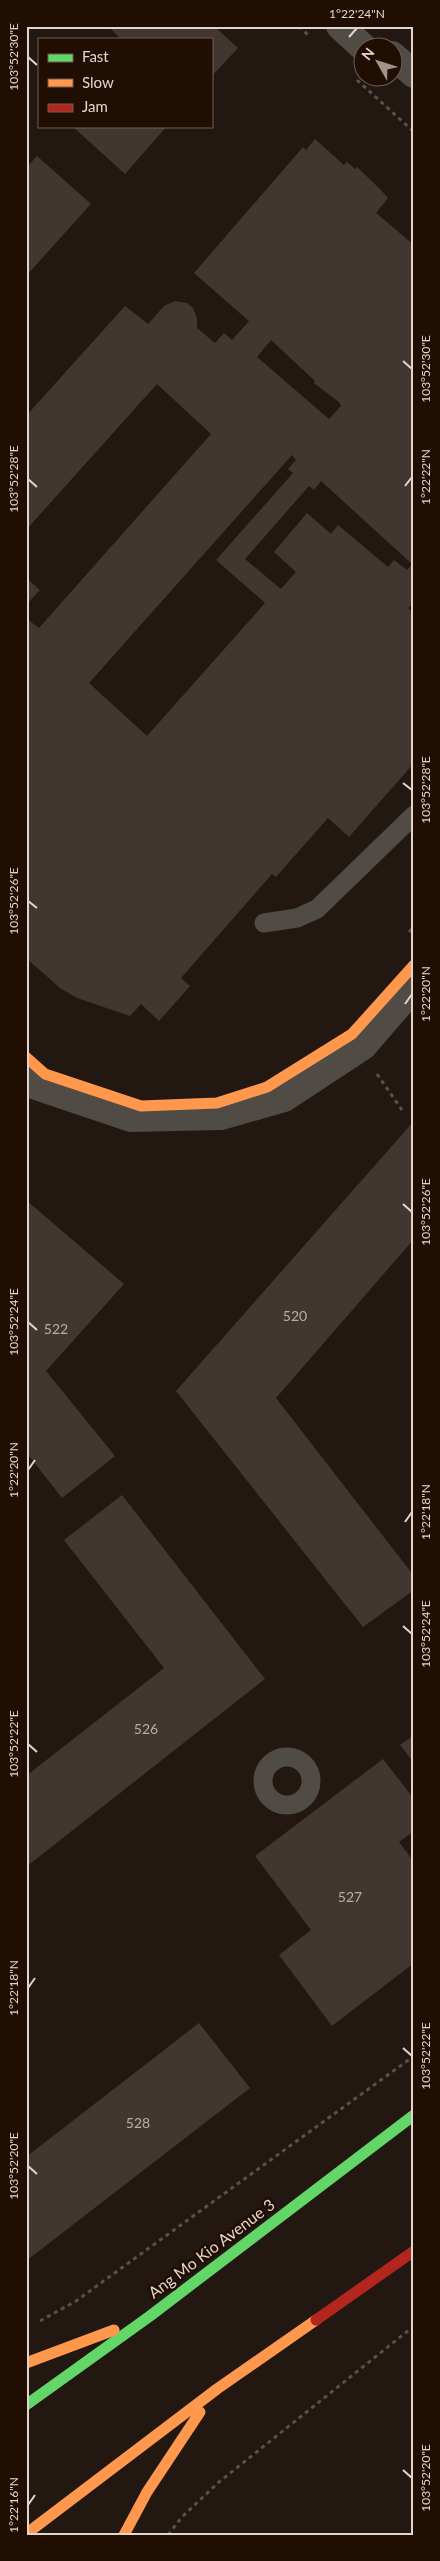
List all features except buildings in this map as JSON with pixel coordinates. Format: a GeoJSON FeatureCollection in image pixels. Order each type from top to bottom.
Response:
{"type":"FeatureCollection","features":[{"type":"Feature","properties":{"kind":"main road"},"geometry":{"type":"LineString","coordinates":[[26,1057],[45,1074],[141,1106],[217,1104],[267,1087],[352,1034],[414,965]]}},
{"type":"Feature","properties":{"kind":"main road","name":"Ang Mo Kio Avenue 3"},"geometry":{"type":"LineString","coordinates":[[26,2405],[150,2316],[414,2115]]}},
{"type":"Feature","properties":{"kind":"main road"},"geometry":{"type":"LineString","coordinates":[[26,2534],[217,2389],[414,2251]]}},
{"type":"Feature","properties":{"kind":"main road"},"geometry":{"type":"LineString","coordinates":[[26,2363],[150,2316]]}},
{"type":"Feature","properties":{"kind":"main road"},"geometry":{"type":"LineString","coordinates":[[124,2535],[147,2492],[184,2434],[217,2389]]}},
{"type":"Feature","properties":{"kind":"street"},"geometry":{"type":"LineString","coordinates":[[340,26],[353,38]]}},
{"type":"Feature","properties":{"kind":"street"},"geometry":{"type":"LineString","coordinates":[[360,26],[373,38]]}},
{"type":"Feature","properties":{"kind":"street"},"geometry":{"type":"LineString","coordinates":[[402,64],[414,74]]}},
{"type":"Feature","properties":{"kind":"street"},"geometry":{"type":"LineString","coordinates":[[402,82],[414,92]]}},
{"type":"Feature","properties":{"kind":"street"},"geometry":{"type":"LineString","coordinates":[[26,1078],[36,1086],[131,1118],[221,1116],[284,1098],[363,1046],[414,987]]}},
{"type":"Feature","properties":{"kind":"lane"},"geometry":{"type":"LineString","coordinates":[[264,923],[297,918],[317,909],[414,815]]}},
{"type":"Feature","properties":{"kind":"path"},"geometry":{"type":"LineString","coordinates":[[408,933],[414,926]]}},
{"type":"Feature","properties":{"kind":"path"},"geometry":{"type":"LineString","coordinates":[[372,1067],[402,1110]]}},
{"type":"Feature","properties":{"kind":"path"},"geometry":{"type":"LineString","coordinates":[[35,2324],[76,2301],[414,2056]]}},
{"type":"Feature","properties":{"kind":"path"},"geometry":{"type":"LineString","coordinates":[[168,2535],[182,2517],[219,2482],[414,2326]]}},
{"type":"Feature","properties":{"kind":"traffic: fast"},"geometry":{"type":"LineString","coordinates":[[26,2405],[150,2316],[414,2115]]}},
{"type":"Feature","properties":{"kind":"traffic: slow"},"geometry":{"type":"LineString","coordinates":[[26,1057],[45,1074],[141,1106],[217,1103],[267,1087],[352,1034],[414,965]]}},
{"type":"Feature","properties":{"kind":"traffic: slow"},"geometry":{"type":"LineString","coordinates":[[26,2534],[217,2389],[316,2320]]}},
{"type":"Feature","properties":{"kind":"traffic: slow"},"geometry":{"type":"LineString","coordinates":[[26,2363],[114,2330]]}},
{"type":"Feature","properties":{"kind":"traffic: slow"},"geometry":{"type":"LineString","coordinates":[[124,2535],[147,2492],[200,2412]]}},
{"type":"Feature","properties":{"kind":"traffic: jam"},"geometry":{"type":"LineString","coordinates":[[316,2320],[414,2251]]}}]}
